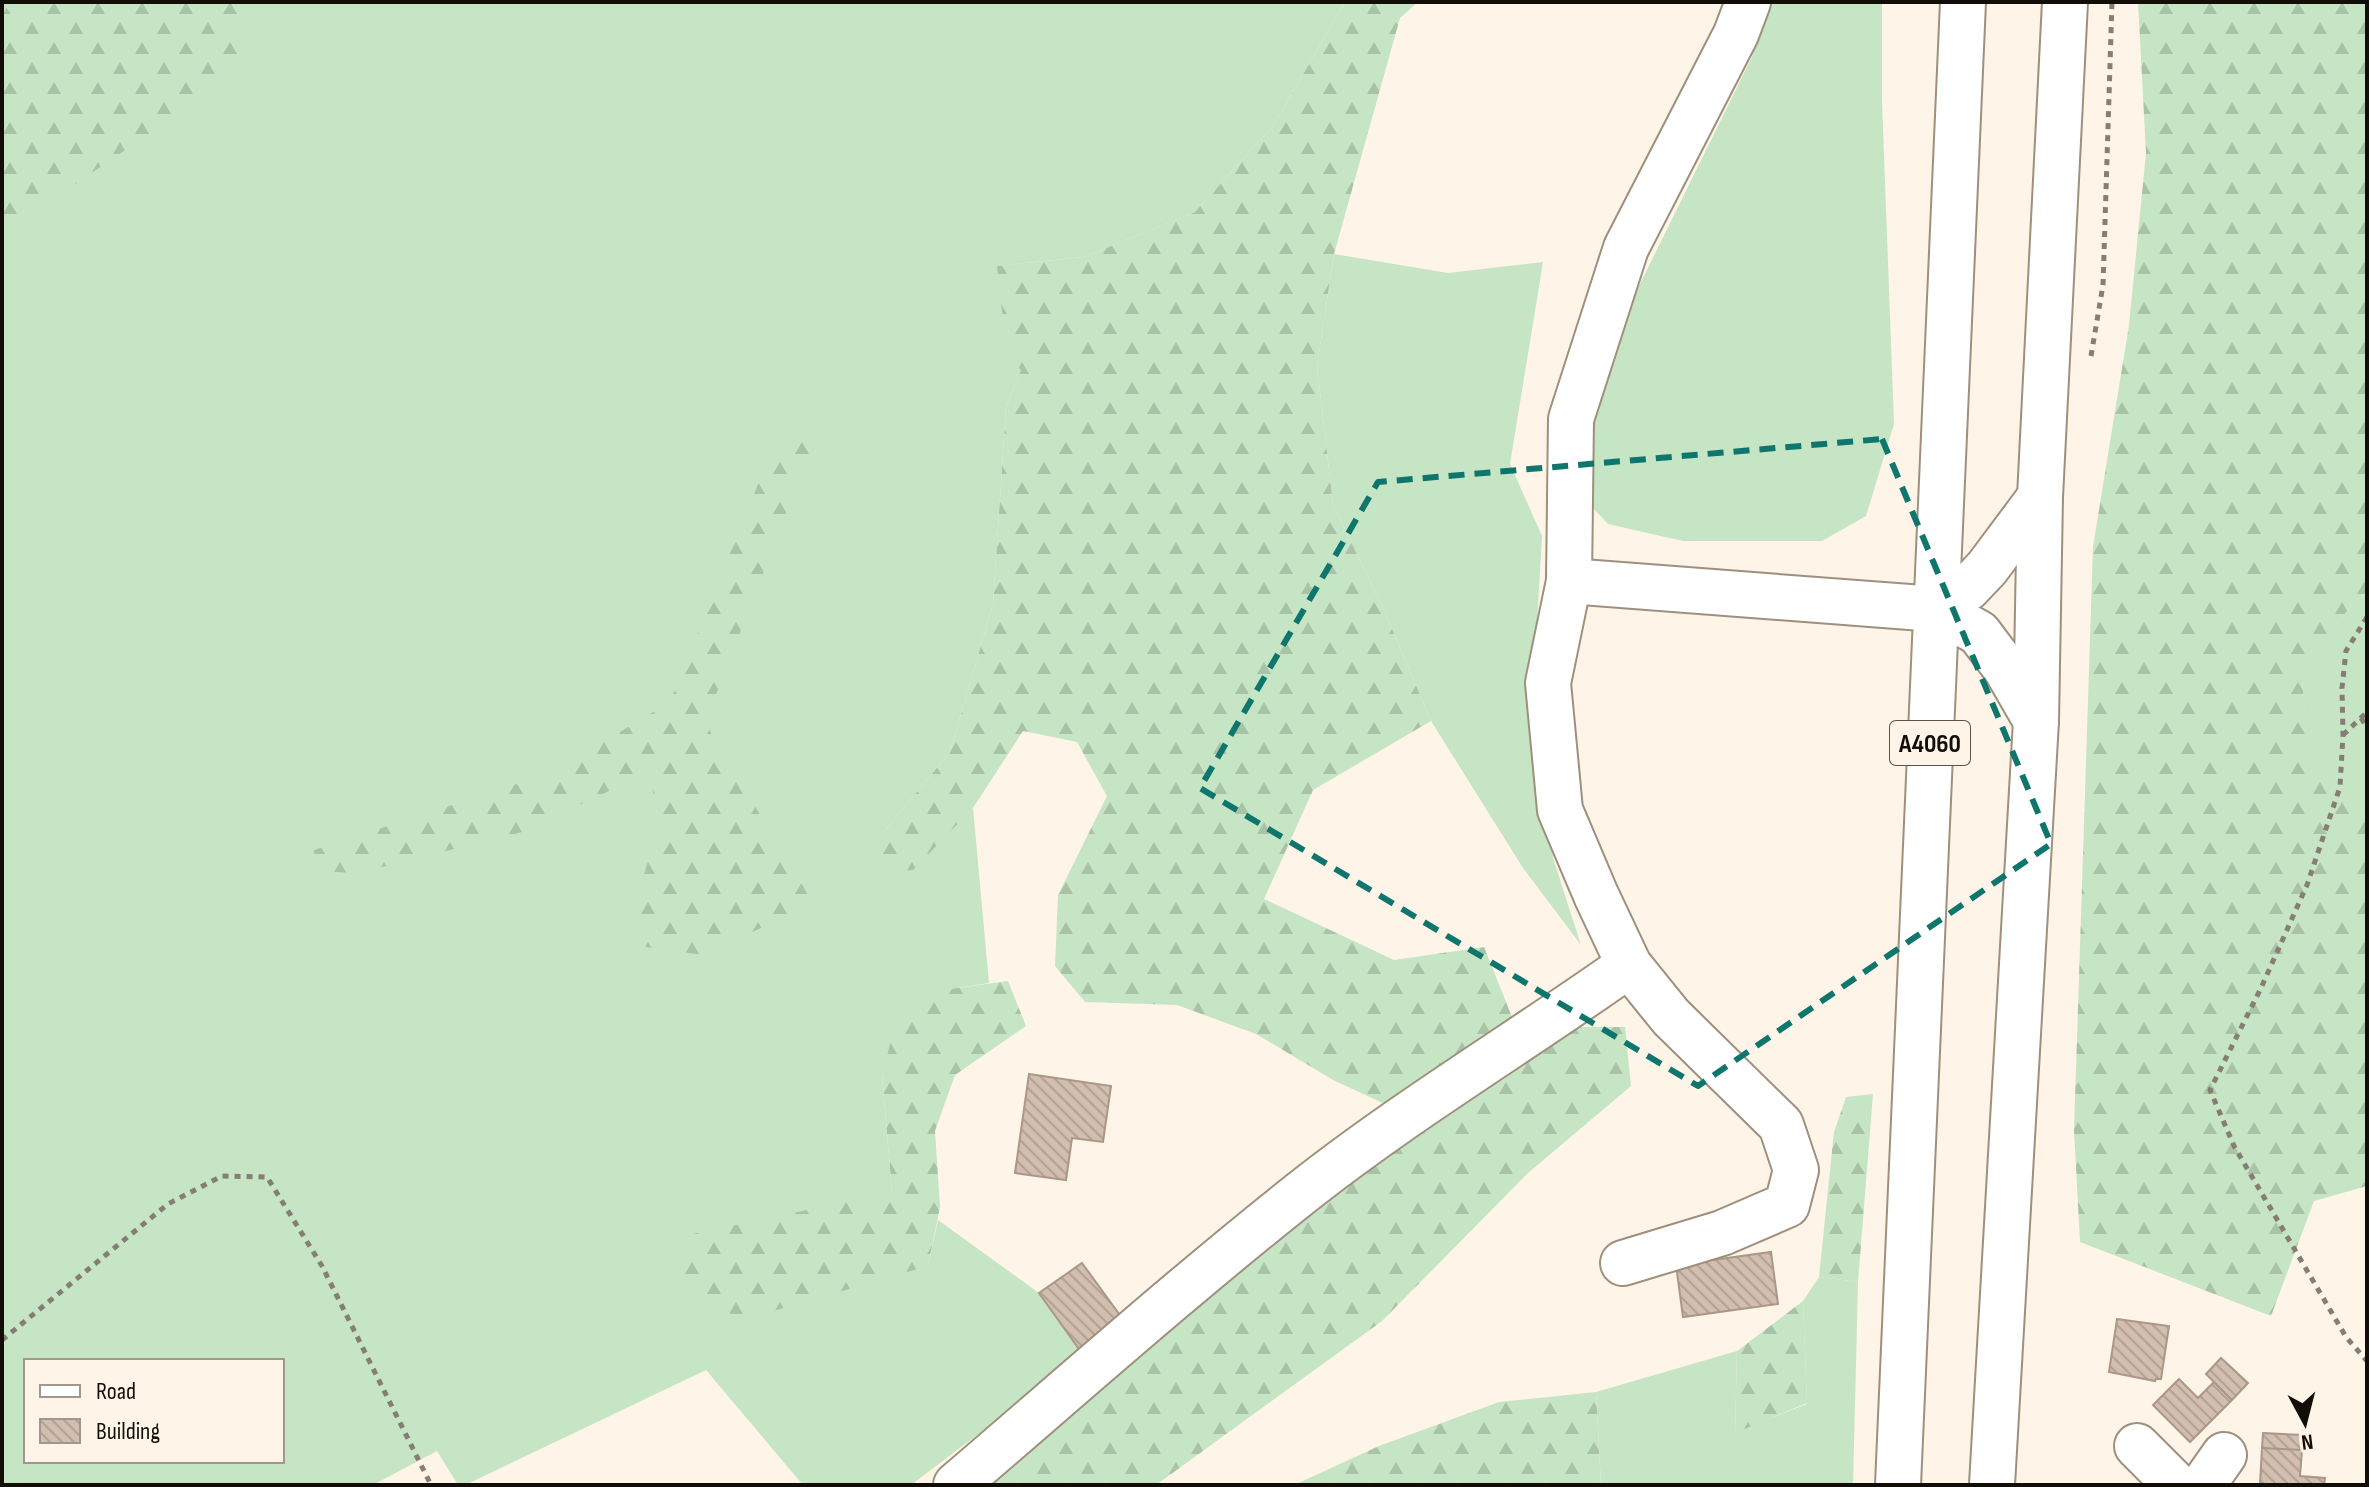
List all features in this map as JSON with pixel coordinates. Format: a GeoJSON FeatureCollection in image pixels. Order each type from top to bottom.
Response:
{"type":"FeatureCollection","features":[{"type":"Feature","properties":{"kind":"main road"},"geometry":{"type":"LineString","coordinates":[[1623,1263],[1722,1233],[1787,1205],[1796,1170],[1781,1125],[1671,1017],[1629,965],[1560,810],[1548,683],[1569,581],[1571,419],[1626,248],[1736,34],[1748,2]]}},
{"type":"Feature","properties":{"kind":"main road","name":"A4060"},"geometry":{"type":"LineString","coordinates":[[1898,1485],[1963,2]]}},
{"type":"Feature","properties":{"kind":"main road"},"geometry":{"type":"LineString","coordinates":[[1992,1485],[2036,721],[2040,497],[2065,2]]}},
{"type":"Feature","properties":{"kind":"main road"},"geometry":{"type":"LineString","coordinates":[[1936,609],[1968,588],[1987,568],[2040,497]]}},
{"type":"Feature","properties":{"kind":"main road"},"geometry":{"type":"LineString","coordinates":[[1569,581],[1936,609],[1979,633],[2006,669],[2036,721]]}},
{"type":"Feature","properties":{"kind":"main road"},"geometry":{"type":"LineString","coordinates":[[956,1485],[1290,1202],[1416,1108],[1629,965]]}},
{"type":"Feature","properties":{"kind":"main road"},"geometry":{"type":"LineString","coordinates":[[2137,1446],[2176,1485]]}},
{"type":"Feature","properties":{"kind":"path"},"geometry":{"type":"LineString","coordinates":[[2367,617],[2346,651],[2340,787],[2307,885],[2261,988],[2210,1090],[2234,1146],[2346,1337],[2367,1361]]}},
{"type":"Feature","properties":{"kind":"path"},"geometry":{"type":"LineString","coordinates":[[2343,735],[2367,712]]}},
{"type":"Feature","properties":{"kind":"path"},"geometry":{"type":"LineString","coordinates":[[2361,718],[2367,727]]}},
{"type":"Feature","properties":{"kind":"path"},"geometry":{"type":"LineString","coordinates":[[2,1340],[168,1204],[222,1176],[267,1177],[322,1266],[431,1485]]}},
{"type":"Feature","properties":{"kind":"highlighted area"},"geometry":{"type":"Polygon","coordinates":[[[1882,439],[2051,844],[1698,1086],[1200,788],[1378,482],[1882,439]]]}},
{"type":"Feature","properties":{"kind":"green space"},"geometry":{"type":"Polygon","coordinates":[[[2,2],[1345,2],[1273,126],[1195,212],[1084,257],[998,266],[1021,370],[1006,407],[993,604],[950,752],[883,833],[913,869],[973,808],[989,983],[950,989],[882,1074],[892,1192],[928,1266],[938,1220],[1039,1293],[1079,1349],[1064,1369],[911,1485],[803,1485],[706,1370],[465,1485],[458,1485],[437,1451],[373,1485],[2,1485],[2,2]]]}},
{"type":"Feature","properties":{"kind":"green space"},"geometry":{"type":"Polygon","coordinates":[[[2,2],[22,29],[56,2],[237,2],[242,71],[19,222],[2,221],[2,2]]]}},
{"type":"Feature","properties":{"kind":"green space"},"geometry":{"type":"Polygon","coordinates":[[[1345,2],[1418,2],[1400,18],[1334,254],[1317,366],[1333,504],[1388,619],[1431,721],[1313,790],[1264,899],[1394,960],[1484,947],[1514,1022],[1387,1105],[1333,1080],[1256,1034],[1177,1005],[1085,1002],[1055,966],[1058,895],[1107,796],[1077,742],[1023,731],[973,808],[913,870],[875,873],[883,833],[950,752],[993,604],[1006,407],[1021,370],[1007,356],[997,266],[1084,257],[1195,212],[1273,126],[1345,2]]]}},
{"type":"Feature","properties":{"kind":"green space"},"geometry":{"type":"Polygon","coordinates":[[[1771,2],[1882,2],[1882,101],[1894,424],[1866,516],[1822,541],[1683,541],[1608,524],[1578,492],[1593,422],[1635,294],[1752,57],[1771,2]]]}},
{"type":"Feature","properties":{"kind":"green space"},"geometry":{"type":"Polygon","coordinates":[[[2138,2],[2367,2],[2367,592],[2352,603],[2302,681],[2310,754],[2367,822],[2367,1186],[2314,1201],[2271,1316],[2080,1242],[2074,1130],[2093,547],[2129,325],[2146,153],[2138,2]]]}},
{"type":"Feature","properties":{"kind":"green space"},"geometry":{"type":"Polygon","coordinates":[[[1334,254],[1448,273],[1543,262],[1510,464],[1542,536],[1534,676],[1553,858],[1581,945],[1523,868],[1431,721],[1388,619],[1333,504],[1317,366],[1334,254]]]}},
{"type":"Feature","properties":{"kind":"green space"},"geometry":{"type":"Polygon","coordinates":[[[778,435],[815,439],[705,723],[813,903],[704,955],[645,947],[634,908],[658,827],[650,771],[526,831],[358,873],[313,871],[314,850],[553,772],[670,702],[778,435]]]}},
{"type":"Feature","properties":{"kind":"green space"},"geometry":{"type":"Polygon","coordinates":[[[2367,592],[2367,822],[2309,754],[2302,680],[2352,603],[2367,592]]]}},
{"type":"Feature","properties":{"kind":"green space"},"geometry":{"type":"Polygon","coordinates":[[[1008,981],[1026,1026],[955,1075],[935,1131],[940,1207],[928,1266],[742,1320],[682,1287],[693,1234],[892,1192],[882,1074],[894,1030],[950,989],[1008,981]]]}},
{"type":"Feature","properties":{"kind":"green space"},"geometry":{"type":"Polygon","coordinates":[[[1573,1027],[1625,1027],[1631,1086],[1528,1173],[1382,1321],[1156,1485],[992,1485],[1216,1289],[1472,1086],[1573,1027]]]}},
{"type":"Feature","properties":{"kind":"green space"},"geometry":{"type":"Polygon","coordinates":[[[1873,1094],[1858,1282],[1819,1277],[1834,1132],[1846,1097],[1873,1094]]]}},
{"type":"Feature","properties":{"kind":"green space"},"geometry":{"type":"Polygon","coordinates":[[[1819,1277],[1858,1282],[1853,1485],[1601,1485],[1596,1392],[1737,1351],[1735,1432],[1807,1404],[1803,1301],[1819,1277]]]}},
{"type":"Feature","properties":{"kind":"green space"},"geometry":{"type":"Polygon","coordinates":[[[1803,1301],[1807,1403],[1735,1433],[1737,1351],[1803,1301]]]}},
{"type":"Feature","properties":{"kind":"green space"},"geometry":{"type":"Polygon","coordinates":[[[1596,1392],[1601,1485],[1294,1485],[1379,1446],[1499,1402],[1596,1392]]]}},
{"type":"Feature","properties":{"kind":"building"},"geometry":{"type":"Polygon","coordinates":[[[1029,1074],[1111,1086],[1103,1142],[1072,1138],[1066,1180],[1015,1173],[1029,1074]]]}},
{"type":"Feature","properties":{"kind":"building"},"geometry":{"type":"Polygon","coordinates":[[[1771,1252],[1778,1304],[1683,1317],[1676,1265],[1771,1252]]]}},
{"type":"Feature","properties":{"kind":"building"},"geometry":{"type":"Polygon","coordinates":[[[1082,1263],[1122,1318],[1079,1349],[1039,1293],[1082,1263]]]}},
{"type":"Feature","properties":{"kind":"building"},"geometry":{"type":"Polygon","coordinates":[[[2117,1319],[2169,1326],[2161,1379],[2155,1381],[2109,1372],[2117,1319]]]}},
{"type":"Feature","properties":{"kind":"building"},"geometry":{"type":"Polygon","coordinates":[[[2221,1358],[2248,1383],[2232,1400],[2206,1374],[2221,1358]]]}},
{"type":"Feature","properties":{"kind":"building"},"geometry":{"type":"Polygon","coordinates":[[[2179,1379],[2198,1398],[2214,1382],[2232,1400],[2190,1442],[2153,1405],[2179,1379]]]}},
{"type":"Feature","properties":{"kind":"building"},"geometry":{"type":"Polygon","coordinates":[[[2263,1433],[2303,1435],[2302,1450],[2262,1448],[2263,1433]]]}},
{"type":"Feature","properties":{"kind":"building"},"geometry":{"type":"Polygon","coordinates":[[[2262,1448],[2302,1450],[2300,1476],[2325,1478],[2324,1485],[2260,1485],[2262,1448]]]}}]}
